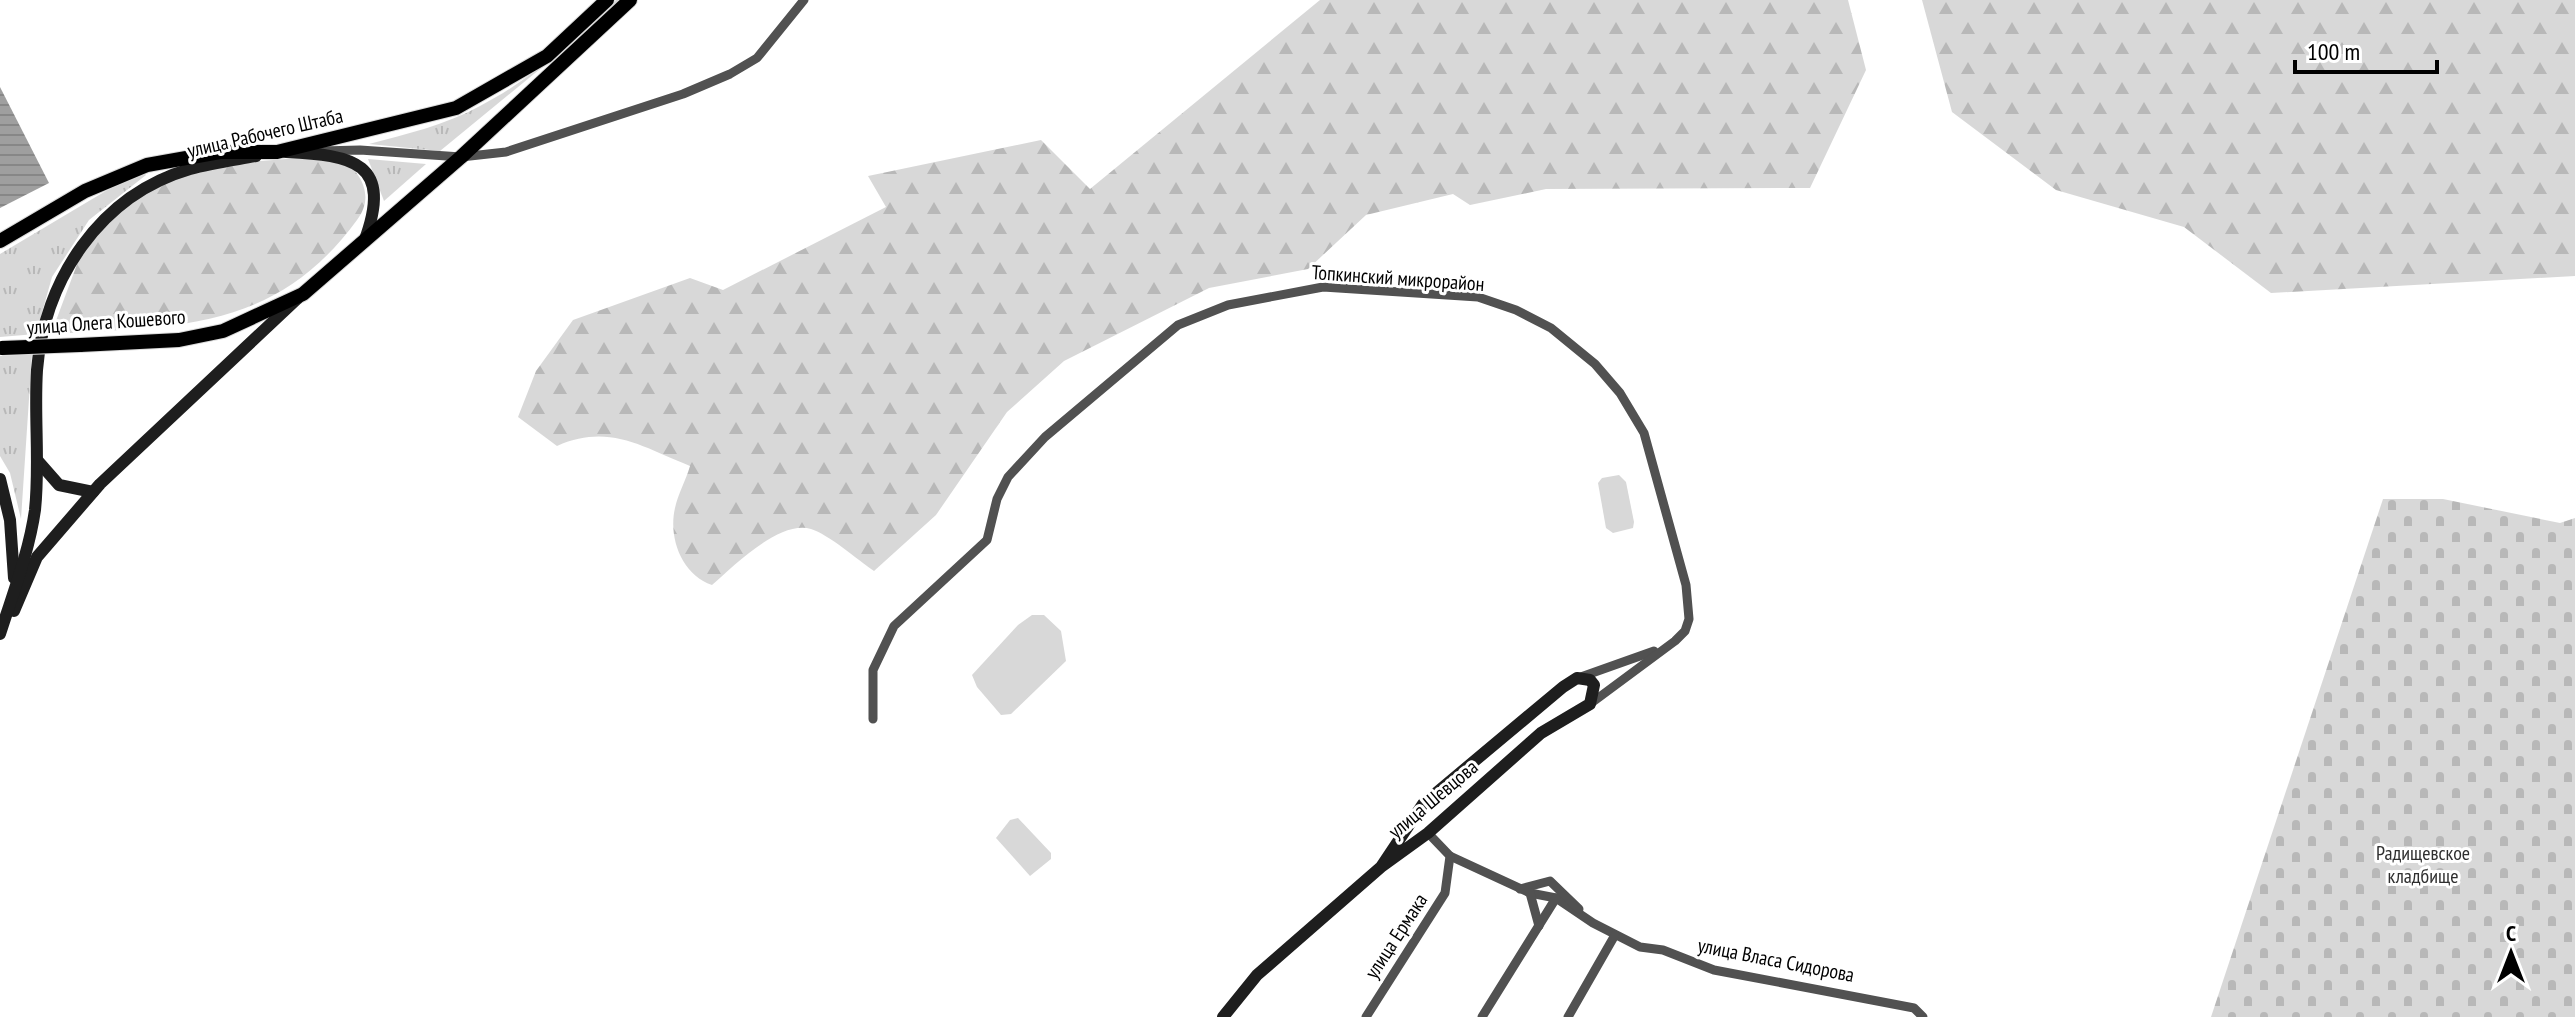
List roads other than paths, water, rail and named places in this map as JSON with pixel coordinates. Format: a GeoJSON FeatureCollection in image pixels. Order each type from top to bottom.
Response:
{"type":"FeatureCollection","features":[{"type":"Feature","properties":{"kind":"main road","name":"улица Рабочего Штаба"},"geometry":{"type":"LineString","coordinates":[[0,634],[32,529],[37,372],[49,305],[65,270],[105,218],[161,182],[187,170],[277,152],[456,108],[547,56],[607,0]]}},
{"type":"Feature","properties":{"kind":"main road"},"geometry":{"type":"LineString","coordinates":[[0,641],[37,557],[138,444],[303,294],[461,157],[630,0]]}},
{"type":"Feature","properties":{"kind":"main road"},"geometry":{"type":"LineString","coordinates":[[0,241],[85,191],[147,165],[220,152],[277,152],[343,156],[356,163],[373,188],[375,202],[364,244]]}},
{"type":"Feature","properties":{"kind":"main road","name":"улица Олега Кошевого"},"geometry":{"type":"LineString","coordinates":[[1,348],[179,340],[223,331],[303,294]]}},
{"type":"Feature","properties":{"kind":"main road"},"geometry":{"type":"LineString","coordinates":[[35,458],[59,485],[93,492]]}},
{"type":"Feature","properties":{"kind":"main road"},"geometry":{"type":"LineString","coordinates":[[0,479],[10,520],[14,587]]}},
{"type":"Feature","properties":{"kind":"main road"},"geometry":{"type":"LineString","coordinates":[[1381,867],[1423,804],[1577,678],[1590,680],[1594,685],[1590,704]]}},
{"type":"Feature","properties":{"kind":"main road","name":"улица Шевцова"},"geometry":{"type":"LineString","coordinates":[[1223,1017],[1257,975],[1381,867],[1428,833],[1541,733],[1590,704]]}},
{"type":"Feature","properties":{"kind":"street"},"geometry":{"type":"LineString","coordinates":[[277,152],[360,150],[461,157],[506,152],[683,94],[730,74],[757,58],[804,0]]}},
{"type":"Feature","properties":{"kind":"street","name":"Топкинский микрорайон"},"geometry":{"type":"LineString","coordinates":[[873,719],[873,670],[894,626],[987,540],[997,499],[1008,477],[1045,437],[1178,325],[1228,305],[1308,288],[1478,297],[1516,310],[1551,328],[1595,364],[1620,393],[1644,433],[1686,585],[1689,619],[1685,631]]}},
{"type":"Feature","properties":{"kind":"street","name":"улица Шевцова"},"geometry":{"type":"LineString","coordinates":[[1590,704],[1685,631]]}},
{"type":"Feature","properties":{"kind":"street"},"geometry":{"type":"LineString","coordinates":[[1577,678],[1661,649]]}},
{"type":"Feature","properties":{"kind":"street"},"geometry":{"type":"LineString","coordinates":[[1428,833],[1450,856]]}},
{"type":"Feature","properties":{"kind":"street","name":"улица Власа Сидорова"},"geometry":{"type":"LineString","coordinates":[[1450,856],[1525,891],[1556,898],[1615,935],[1714,970],[1884,1001],[1914,1008],[1923,1017]]}},
{"type":"Feature","properties":{"kind":"street","name":"улица Ермака"},"geometry":{"type":"LineString","coordinates":[[1366,1017],[1445,893],[1450,856]]}},
{"type":"Feature","properties":{"kind":"street"},"geometry":{"type":"LineString","coordinates":[[1539,926],[1525,891],[1550,881],[1593,923]]}},
{"type":"Feature","properties":{"kind":"street"},"geometry":{"type":"LineString","coordinates":[[1482,1017],[1556,898]]}},
{"type":"Feature","properties":{"kind":"street"},"geometry":{"type":"LineString","coordinates":[[1568,1017],[1615,935]]}},
{"type":"Feature","properties":{"kind":"park label","name":"Радищевское кладбище"},"geometry":{"type":"Point","coordinates":[2423,864]}}]}
